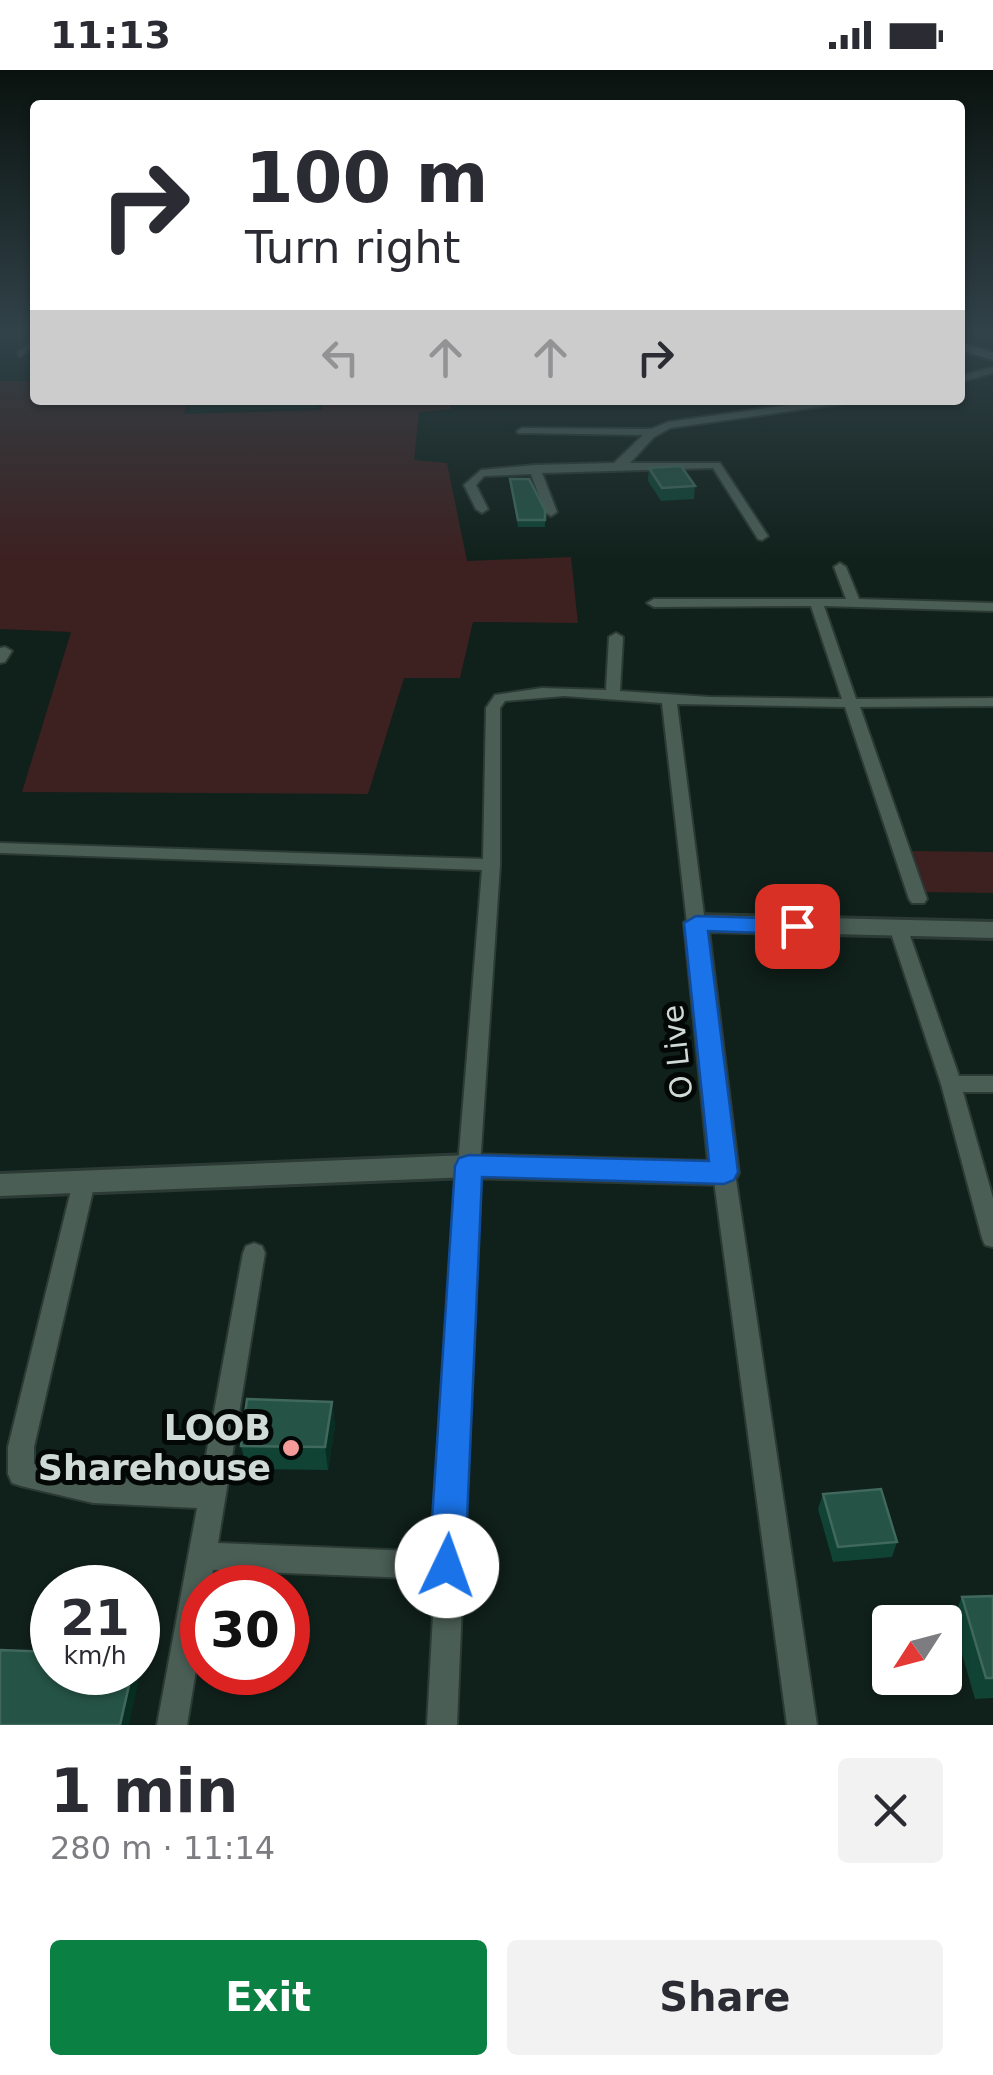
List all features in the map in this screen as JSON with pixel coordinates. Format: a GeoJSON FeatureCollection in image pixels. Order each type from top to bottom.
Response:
{"type":"FeatureCollection","features":[{"type":"Feature","properties":{"kind":"street"},"geometry":{"type":"LineString","coordinates":[[522,432],[648,432],[668,424],[770,410]]}},
{"type":"Feature","properties":{"kind":"street"},"geometry":{"type":"LineString","coordinates":[[616,466],[624,462],[648,432]]}},
{"type":"Feature","properties":{"kind":"street"},"geometry":{"type":"LineString","coordinates":[[482,509],[470,486],[475,476],[490,470],[716,465],[762,536]]}},
{"type":"Feature","properties":{"kind":"street"},"geometry":{"type":"LineString","coordinates":[[535,468],[551,512]]}},
{"type":"Feature","properties":{"kind":"street"},"geometry":{"type":"LineString","coordinates":[[840,567],[853,601]]}},
{"type":"Feature","properties":{"kind":"street"},"geometry":{"type":"LineString","coordinates":[[654,603],[853,601],[993,607]]}},
{"type":"Feature","properties":{"kind":"street"},"geometry":{"type":"LineString","coordinates":[[816,602],[918,899]]}},
{"type":"Feature","properties":{"kind":"street"},"geometry":{"type":"LineString","coordinates":[[613,692],[616,637]]}},
{"type":"Feature","properties":{"kind":"street"},"geometry":{"type":"LineString","coordinates":[[442,1725],[469,1166],[491,866],[493,708],[500,698],[613,692],[669,699],[993,702]]}},
{"type":"Feature","properties":{"kind":"street"},"geometry":{"type":"LineString","coordinates":[[669,699],[696,923],[993,930]]}},
{"type":"Feature","properties":{"kind":"street"},"geometry":{"type":"LineString","coordinates":[[0,848],[491,866]]}},
{"type":"Feature","properties":{"kind":"street","name":"O Live"},"geometry":{"type":"LineString","coordinates":[[696,923],[724,1172]]}},
{"type":"Feature","properties":{"kind":"street"},"geometry":{"type":"LineString","coordinates":[[899,930],[951,1084],[993,1238]]}},
{"type":"Feature","properties":{"kind":"street"},"geometry":{"type":"LineString","coordinates":[[951,1084],[993,1084]]}},
{"type":"Feature","properties":{"kind":"street"},"geometry":{"type":"LineString","coordinates":[[0,1185],[469,1166],[724,1172],[802,1725]]}},
{"type":"Feature","properties":{"kind":"street"},"geometry":{"type":"LineString","coordinates":[[84,1182],[21,1446],[21,1474],[93,1490],[213,1496]]}},
{"type":"Feature","properties":{"kind":"street"},"geometry":{"type":"LineString","coordinates":[[172,1725],[254,1252]]}},
{"type":"Feature","properties":{"kind":"street"},"geometry":{"type":"LineString","coordinates":[[202,1556],[447,1566]]}},
{"type":"Feature","properties":{"kind":"shaded area"},"geometry":{"type":"Polygon","coordinates":[[[0,410],[185,410],[184,414],[438,410],[419,412],[414,460],[447,463],[467,561],[571,557],[578,623],[473,622],[460,678],[404,678],[368,794],[22,792],[71,632],[0,629],[0,410]]]}},
{"type":"Feature","properties":{"kind":"shaded area"},"geometry":{"type":"Polygon","coordinates":[[[909,851],[993,852],[993,893],[923,892],[909,851]]]}},
{"type":"Feature","properties":{"kind":"building"},"geometry":{"type":"Polygon","coordinates":[[[681,466],[695,486],[662,488],[649,468],[681,466]]]}},
{"type":"Feature","properties":{"kind":"building"},"geometry":{"type":"Polygon","coordinates":[[[510,479],[529,479],[545,510],[545,520],[518,520],[510,479]]]}},
{"type":"Feature","properties":{"kind":"building"},"geometry":{"type":"Polygon","coordinates":[[[247,1399],[332,1402],[325,1447],[241,1446],[247,1399]]]}},
{"type":"Feature","properties":{"kind":"building"},"geometry":{"type":"Polygon","coordinates":[[[881,1489],[897,1542],[838,1547],[823,1494],[881,1489]]]}},
{"type":"Feature","properties":{"kind":"building"},"geometry":{"type":"Polygon","coordinates":[[[993,1596],[993,1678],[986,1678],[962,1597],[993,1596]]]}},
{"type":"Feature","properties":{"kind":"building"},"geometry":{"type":"Polygon","coordinates":[[[0,1650],[30,1651],[30,1695],[127,1695],[120,1725],[0,1725],[0,1650]]]}},
{"type":"Feature","properties":{"kind":"place","name":"LOOB Sharehouse"},"geometry":{"type":"Point","coordinates":[291,1448]}},
{"type":"Feature","properties":{"kind":"route"},"geometry":{"type":"LineString","coordinates":[[447,1566],[469,1166],[724,1172],[696,923],[797,926]]}}]}
